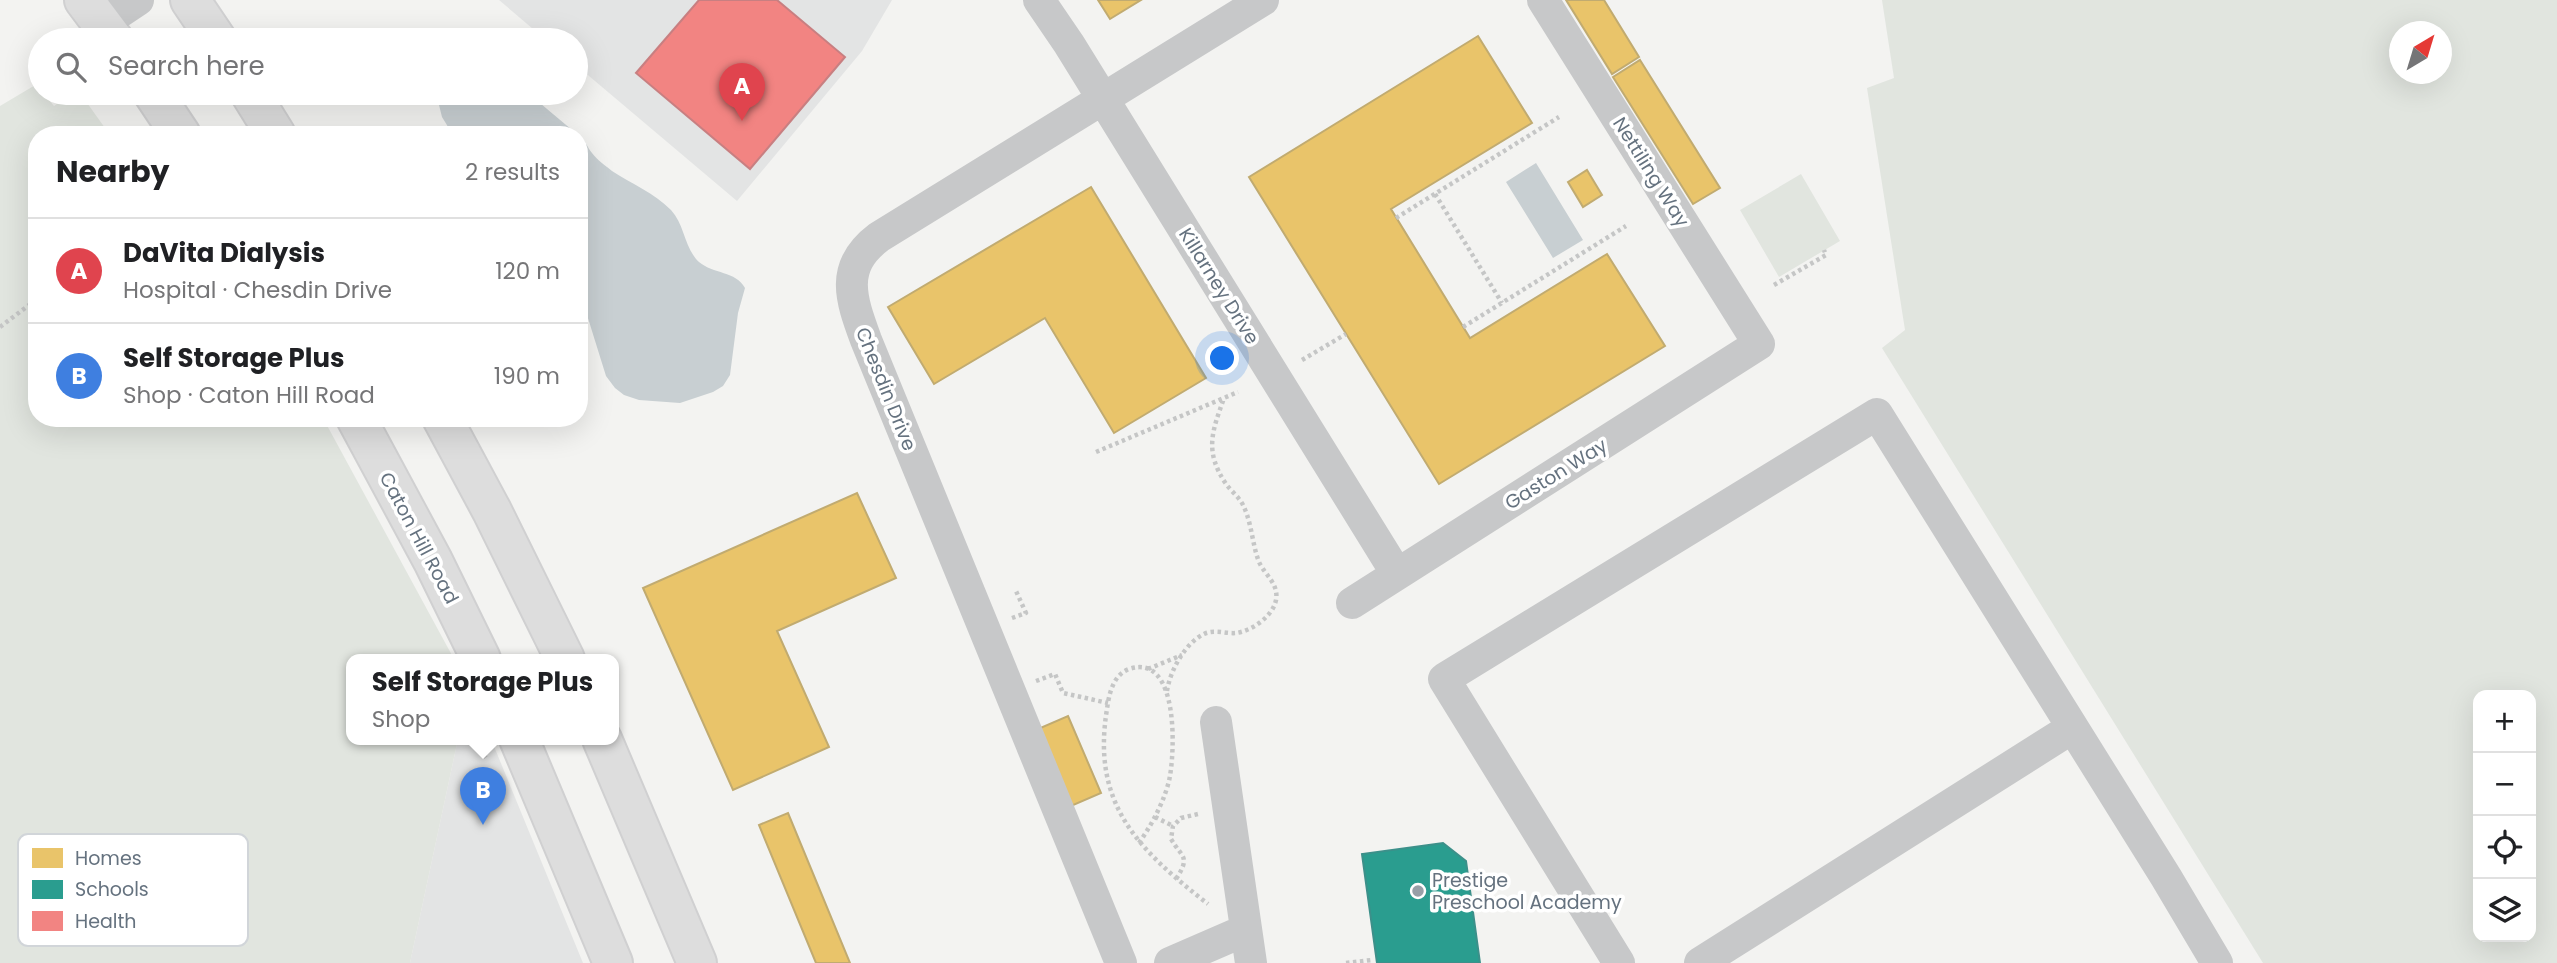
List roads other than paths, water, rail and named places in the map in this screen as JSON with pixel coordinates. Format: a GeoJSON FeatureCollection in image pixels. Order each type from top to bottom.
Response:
{"type":"FeatureCollection","features":[{"type":"Feature","properties":{"kind":"main road"},"geometry":{"type":"LineString","coordinates":[[190,0],[209,28]]}},
{"type":"Feature","properties":{"kind":"main road"},"geometry":{"type":"LineString","coordinates":[[161,105],[175,126]]}},
{"type":"Feature","properties":{"kind":"main road"},"geometry":{"type":"LineString","coordinates":[[257,105],[270,126]]}},
{"type":"Feature","properties":{"kind":"main road","name":"Caton Hill Road"},"geometry":{"type":"LineString","coordinates":[[361,427],[433,561],[479,654]]}},
{"type":"Feature","properties":{"kind":"main road"},"geometry":{"type":"LineString","coordinates":[[447,427],[563,654]]}},
{"type":"Feature","properties":{"kind":"main road"},"geometry":{"type":"LineString","coordinates":[[522,745],[613,963]]}},
{"type":"Feature","properties":{"kind":"main road"},"geometry":{"type":"LineString","coordinates":[[605,745],[697,963]]}},
{"type":"Feature","properties":{"kind":"street"},"geometry":{"type":"LineString","coordinates":[[100,21],[138,0]]}},
{"type":"Feature","properties":{"kind":"street","name":"Killarney Drive"},"geometry":{"type":"LineString","coordinates":[[1039,0],[1104,99],[1397,574]]}},
{"type":"Feature","properties":{"kind":"street","name":"Chesdin Drive"},"geometry":{"type":"LineString","coordinates":[[1121,963],[866,340],[852,298],[853,270],[861,253],[879,237],[1263,0]]}},
{"type":"Feature","properties":{"kind":"street","name":"Nettiling Way"},"geometry":{"type":"LineString","coordinates":[[1543,0],[1759,344]]}},
{"type":"Feature","properties":{"kind":"street","name":"Gaston Way"},"geometry":{"type":"LineString","coordinates":[[1352,603],[1759,344]]}},
{"type":"Feature","properties":{"kind":"street"},"geometry":{"type":"LineString","coordinates":[[1619,963],[1444,679],[1877,414],[2217,963]]}},
{"type":"Feature","properties":{"kind":"street"},"geometry":{"type":"LineString","coordinates":[[1216,722],[1251,963]]}},
{"type":"Feature","properties":{"kind":"street"},"geometry":{"type":"LineString","coordinates":[[1700,963],[2072,728]]}},
{"type":"Feature","properties":{"kind":"street"},"geometry":{"type":"LineString","coordinates":[[1170,963],[1246,930]]}},
{"type":"Feature","properties":{"kind":"place","name":"DaVita Dialysis"},"geometry":{"type":"Point","coordinates":[742,121]}},
{"type":"Feature","properties":{"kind":"place","name":"Self Storage Plus"},"geometry":{"type":"Point","coordinates":[483,825]}},
{"type":"Feature","properties":{"kind":"place","name":"Prestige Preschool Academy"},"geometry":{"type":"Point","coordinates":[1418,891]}}]}
